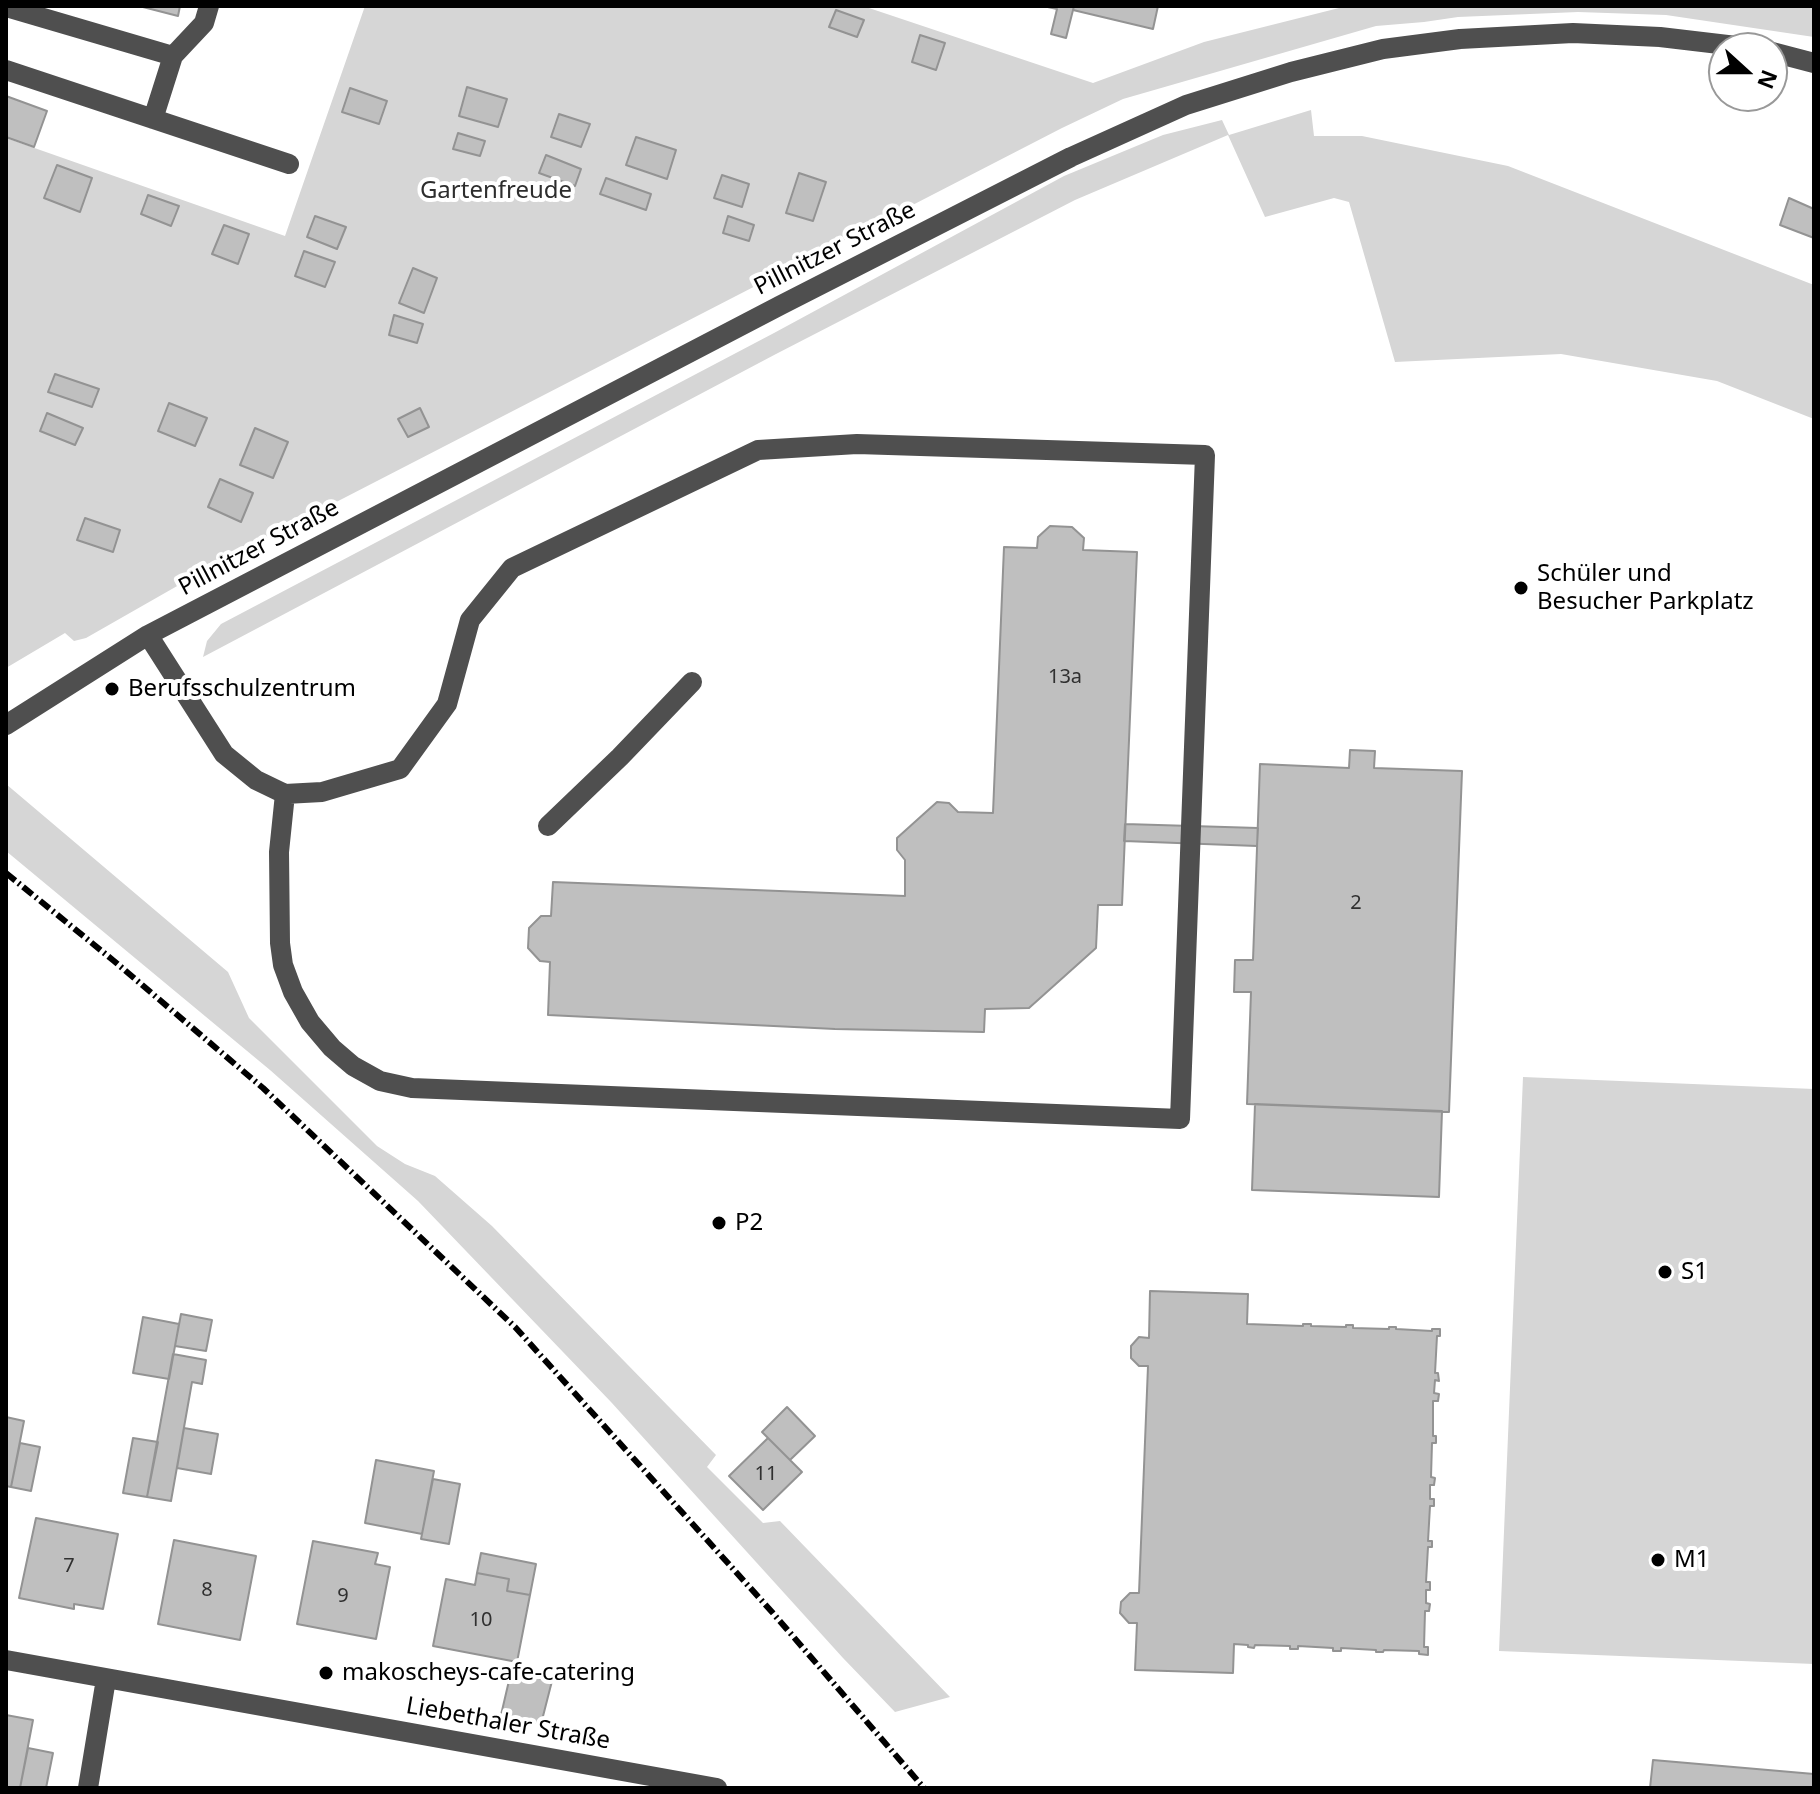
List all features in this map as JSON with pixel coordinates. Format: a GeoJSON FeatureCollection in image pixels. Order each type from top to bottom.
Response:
{"type":"FeatureCollection","features":[{"type":"Feature","properties":{"kind":"street"},"geometry":{"type":"LineString","coordinates":[[153,119],[173,56],[204,23],[209,6]]}},
{"type":"Feature","properties":{"kind":"street"},"geometry":{"type":"LineString","coordinates":[[6,7],[173,56]]}},
{"type":"Feature","properties":{"kind":"street","name":"Pillnitzer Straße"},"geometry":{"type":"LineString","coordinates":[[6,725],[148,635],[1071,157],[1186,105],[1291,72],[1383,49],[1460,39],[1573,33],[1708,43]]}},
{"type":"Feature","properties":{"kind":"street"},"geometry":{"type":"LineString","coordinates":[[1788,56],[1814,63]]}},
{"type":"Feature","properties":{"kind":"street"},"geometry":{"type":"LineString","coordinates":[[6,70],[289,164]]}},
{"type":"Feature","properties":{"kind":"street"},"geometry":{"type":"LineString","coordinates":[[148,635],[224,754],[256,780],[285,794],[322,792],[400,769],[447,704],[470,620],[512,568],[758,450],[857,444],[1205,455],[1180,1119],[412,1088],[380,1081],[353,1066],[332,1048],[310,1022],[293,992],[283,965],[279,852],[285,794]]}},
{"type":"Feature","properties":{"kind":"street"},"geometry":{"type":"LineString","coordinates":[[548,826],[692,682]]}},
{"type":"Feature","properties":{"kind":"street","name":"Liebethaler Straße"},"geometry":{"type":"LineString","coordinates":[[6,1660],[717,1788]]}},
{"type":"Feature","properties":{"kind":"street"},"geometry":{"type":"LineString","coordinates":[[88,1788],[106,1679]]}},
{"type":"Feature","properties":{"kind":"green space","name":"Gartenfreude"},"geometry":{"type":"Polygon","coordinates":[[[365,6],[863,6],[1093,83],[1204,42],[1347,6],[1814,6],[1814,37],[1666,15],[1578,12],[1458,17],[1376,26],[1123,99],[214,565],[86,638],[74,641],[65,633],[6,668],[6,138],[285,236],[365,6]]]}},
{"type":"Feature","properties":{"kind":"green space"},"geometry":{"type":"Polygon","coordinates":[[[1311,110],[1314,136],[1362,136],[1508,166],[1814,285],[1814,419],[1717,381],[1561,354],[1395,362],[1349,202],[1334,198],[1265,217],[1228,135],[1075,200],[203,657],[207,641],[221,624],[774,333],[1064,176],[1163,135],[1222,120],[1229,135],[1311,110]]]}},
{"type":"Feature","properties":{"kind":"green space"},"geometry":{"type":"Polygon","coordinates":[[[6,784],[228,972],[249,1018],[377,1146],[405,1164],[435,1176],[492,1226],[716,1455],[707,1467],[763,1523],[780,1521],[950,1697],[895,1712],[611,1402],[418,1201],[270,1070],[6,851],[6,784]]]}},
{"type":"Feature","properties":{"kind":"green space","name":"S1"},"geometry":{"type":"Polygon","coordinates":[[[1523,1077],[1814,1089],[1814,1664],[1499,1651],[1523,1077]]]}},
{"type":"Feature","properties":{"kind":"building"},"geometry":{"type":"Polygon","coordinates":[[[139,6],[180,6],[178,16],[139,6]]]}},
{"type":"Feature","properties":{"kind":"building"},"geometry":{"type":"Polygon","coordinates":[[[1043,6],[1074,6],[1066,38],[1051,34],[1057,9],[1043,6]]]}},
{"type":"Feature","properties":{"kind":"building"},"geometry":{"type":"Polygon","coordinates":[[[1074,6],[1158,6],[1153,29],[1073,10],[1074,6]]]}},
{"type":"Feature","properties":{"kind":"building"},"geometry":{"type":"Polygon","coordinates":[[[836,10],[864,20],[857,37],[829,27],[836,10]]]}},
{"type":"Feature","properties":{"kind":"building"},"geometry":{"type":"Polygon","coordinates":[[[920,35],[945,43],[936,70],[912,62],[920,35]]]}},
{"type":"Feature","properties":{"kind":"building"},"geometry":{"type":"Polygon","coordinates":[[[467,87],[507,99],[498,127],[459,116],[467,87]]]}},
{"type":"Feature","properties":{"kind":"building"},"geometry":{"type":"Polygon","coordinates":[[[350,88],[387,101],[379,124],[342,112],[350,88]]]}},
{"type":"Feature","properties":{"kind":"building"},"geometry":{"type":"Polygon","coordinates":[[[6,96],[47,111],[34,147],[6,137],[6,96]]]}},
{"type":"Feature","properties":{"kind":"building"},"geometry":{"type":"Polygon","coordinates":[[[559,114],[590,124],[581,147],[551,137],[559,114]]]}},
{"type":"Feature","properties":{"kind":"building"},"geometry":{"type":"Polygon","coordinates":[[[458,133],[485,141],[480,156],[453,149],[458,133]]]}},
{"type":"Feature","properties":{"kind":"building"},"geometry":{"type":"Polygon","coordinates":[[[636,137],[676,150],[667,179],[626,165],[636,137]]]}},
{"type":"Feature","properties":{"kind":"building"},"geometry":{"type":"Polygon","coordinates":[[[546,155],[581,169],[575,186],[539,173],[546,155]]]}},
{"type":"Feature","properties":{"kind":"building"},"geometry":{"type":"Polygon","coordinates":[[[57,165],[92,178],[80,212],[44,198],[57,165]]]}},
{"type":"Feature","properties":{"kind":"building"},"geometry":{"type":"Polygon","coordinates":[[[799,173],[826,182],[813,221],[786,213],[799,173]]]}},
{"type":"Feature","properties":{"kind":"building"},"geometry":{"type":"Polygon","coordinates":[[[722,175],[749,184],[742,207],[714,198],[722,175]]]}},
{"type":"Feature","properties":{"kind":"building"},"geometry":{"type":"Polygon","coordinates":[[[606,178],[651,194],[646,210],[600,194],[606,178]]]}},
{"type":"Feature","properties":{"kind":"building"},"geometry":{"type":"Polygon","coordinates":[[[148,195],[179,206],[171,226],[141,214],[148,195]]]}},
{"type":"Feature","properties":{"kind":"building"},"geometry":{"type":"Polygon","coordinates":[[[1789,198],[1814,209],[1814,238],[1780,225],[1789,198]]]}},
{"type":"Feature","properties":{"kind":"building"},"geometry":{"type":"Polygon","coordinates":[[[315,216],[346,227],[337,249],[307,237],[315,216]]]}},
{"type":"Feature","properties":{"kind":"building"},"geometry":{"type":"Polygon","coordinates":[[[728,216],[754,225],[749,241],[723,233],[728,216]]]}},
{"type":"Feature","properties":{"kind":"building"},"geometry":{"type":"Polygon","coordinates":[[[224,225],[249,234],[238,264],[212,254],[224,225]]]}},
{"type":"Feature","properties":{"kind":"building"},"geometry":{"type":"Polygon","coordinates":[[[304,251],[335,262],[325,287],[295,276],[304,251]]]}},
{"type":"Feature","properties":{"kind":"building"},"geometry":{"type":"Polygon","coordinates":[[[413,268],[437,278],[424,313],[399,303],[413,268]]]}},
{"type":"Feature","properties":{"kind":"building"},"geometry":{"type":"Polygon","coordinates":[[[394,315],[423,324],[417,343],[389,335],[394,315]]]}},
{"type":"Feature","properties":{"kind":"building"},"geometry":{"type":"Polygon","coordinates":[[[55,374],[99,389],[92,407],[48,392],[55,374]]]}},
{"type":"Feature","properties":{"kind":"building"},"geometry":{"type":"Polygon","coordinates":[[[169,403],[207,418],[195,446],[158,431],[169,403]]]}},
{"type":"Feature","properties":{"kind":"building"},"geometry":{"type":"Polygon","coordinates":[[[420,408],[429,427],[408,437],[398,419],[420,408]]]}},
{"type":"Feature","properties":{"kind":"building"},"geometry":{"type":"Polygon","coordinates":[[[47,413],[83,428],[75,445],[40,431],[47,413]]]}},
{"type":"Feature","properties":{"kind":"building"},"geometry":{"type":"Polygon","coordinates":[[[255,428],[288,442],[273,478],[240,465],[255,428]]]}},
{"type":"Feature","properties":{"kind":"building"},"geometry":{"type":"Polygon","coordinates":[[[220,479],[253,493],[241,522],[208,507],[220,479]]]}},
{"type":"Feature","properties":{"kind":"building"},"geometry":{"type":"Polygon","coordinates":[[[85,518],[120,530],[113,552],[77,540],[85,518]]]}},
{"type":"Feature","properties":{"kind":"building"},"geometry":{"type":"Polygon","coordinates":[[[1050,526],[1072,527],[1084,538],[1083,550],[1137,552],[1122,905],[1098,905],[1096,948],[1029,1008],[985,1009],[984,1032],[835,1029],[548,1015],[550,962],[540,961],[528,948],[529,928],[541,916],[551,916],[553,882],[905,896],[905,860],[897,850],[897,838],[937,802],[949,803],[958,812],[993,813],[1004,547],[1037,548],[1038,537],[1050,526]]]}},
{"type":"Feature","properties":{"kind":"building"},"geometry":{"type":"Polygon","coordinates":[[[1350,750],[1375,751],[1374,768],[1462,771],[1449,1112],[1247,1104],[1251,992],[1234,992],[1235,960],[1253,960],[1260,764],[1349,768],[1350,750]]]}},
{"type":"Feature","properties":{"kind":"building"},"geometry":{"type":"Polygon","coordinates":[[[1125,824],[1258,828],[1257,846],[1124,841],[1125,824]]]}},
{"type":"Feature","properties":{"kind":"building"},"geometry":{"type":"Polygon","coordinates":[[[1255,1104],[1442,1111],[1439,1197],[1252,1190],[1255,1104]]]}},
{"type":"Feature","properties":{"kind":"building"},"geometry":{"type":"Polygon","coordinates":[[[1150,1291],[1248,1294],[1247,1324],[1440,1329],[1435,1373],[1438,1373],[1439,1381],[1435,1380],[1434,1393],[1439,1394],[1438,1401],[1433,1401],[1433,1436],[1436,1436],[1436,1443],[1432,1443],[1431,1477],[1435,1478],[1434,1485],[1430,1485],[1430,1499],[1434,1499],[1434,1506],[1430,1506],[1428,1541],[1432,1541],[1432,1547],[1428,1547],[1426,1582],[1430,1582],[1430,1590],[1426,1590],[1426,1603],[1430,1604],[1429,1611],[1425,1611],[1424,1647],[1428,1647],[1428,1655],[1419,1654],[1419,1651],[1376,1652],[1341,1648],[1341,1651],[1333,1651],[1333,1648],[1298,1646],[1298,1649],[1290,1649],[1290,1646],[1255,1645],[1254,1648],[1234,1644],[1233,1673],[1135,1670],[1137,1623],[1129,1623],[1120,1613],[1121,1602],[1130,1593],[1139,1593],[1148,1366],[1139,1366],[1131,1358],[1131,1346],[1139,1337],[1149,1338],[1150,1291]]]}},
{"type":"Feature","properties":{"kind":"building"},"geometry":{"type":"Polygon","coordinates":[[[181,1314],[212,1320],[206,1351],[175,1346],[181,1314]]]}},
{"type":"Feature","properties":{"kind":"building"},"geometry":{"type":"Polygon","coordinates":[[[143,1317],[179,1324],[169,1379],[133,1373],[143,1317]]]}},
{"type":"Feature","properties":{"kind":"building"},"geometry":{"type":"Polygon","coordinates":[[[173,1354],[206,1360],[202,1384],[192,1382],[171,1501],[147,1497],[173,1354]]]}},
{"type":"Feature","properties":{"kind":"building"},"geometry":{"type":"Polygon","coordinates":[[[787,1407],[815,1436],[790,1460],[762,1432],[787,1407]]]}},
{"type":"Feature","properties":{"kind":"building"},"geometry":{"type":"Polygon","coordinates":[[[6,1417],[24,1421],[11,1487],[6,1486],[6,1417]]]}},
{"type":"Feature","properties":{"kind":"building"},"geometry":{"type":"Polygon","coordinates":[[[184,1428],[218,1434],[211,1474],[177,1468],[184,1428]]]}},
{"type":"Feature","properties":{"kind":"building"},"geometry":{"type":"Polygon","coordinates":[[[133,1438],[158,1442],[147,1497],[123,1493],[133,1438]]]}},
{"type":"Feature","properties":{"kind":"building"},"geometry":{"type":"Polygon","coordinates":[[[768,1438],[802,1472],[763,1510],[729,1476],[768,1438]]]}},
{"type":"Feature","properties":{"kind":"building"},"geometry":{"type":"Polygon","coordinates":[[[20,1443],[40,1447],[31,1491],[11,1487],[20,1443]]]}},
{"type":"Feature","properties":{"kind":"building"},"geometry":{"type":"Polygon","coordinates":[[[376,1460],[434,1471],[422,1534],[365,1523],[376,1460]]]}},
{"type":"Feature","properties":{"kind":"building"},"geometry":{"type":"Polygon","coordinates":[[[433,1479],[460,1484],[449,1544],[421,1539],[433,1479]]]}},
{"type":"Feature","properties":{"kind":"building"},"geometry":{"type":"Polygon","coordinates":[[[36,1518],[118,1534],[103,1609],[74,1604],[74,1609],[19,1598],[36,1518]]]}},
{"type":"Feature","properties":{"kind":"building"},"geometry":{"type":"Polygon","coordinates":[[[174,1540],[256,1556],[240,1640],[158,1624],[174,1540]]]}},
{"type":"Feature","properties":{"kind":"building"},"geometry":{"type":"Polygon","coordinates":[[[313,1541],[378,1553],[375,1564],[390,1567],[376,1639],[297,1624],[313,1541]]]}},
{"type":"Feature","properties":{"kind":"building"},"geometry":{"type":"Polygon","coordinates":[[[481,1553],[536,1564],[530,1595],[507,1591],[509,1579],[477,1573],[481,1553]]]}},
{"type":"Feature","properties":{"kind":"building"},"geometry":{"type":"Polygon","coordinates":[[[477,1573],[509,1579],[507,1591],[530,1595],[517,1662],[433,1646],[446,1579],[475,1585],[477,1573]]]}},
{"type":"Feature","properties":{"kind":"building"},"geometry":{"type":"Polygon","coordinates":[[[511,1672],[552,1681],[541,1724],[501,1715],[511,1672]]]}},
{"type":"Feature","properties":{"kind":"building"},"geometry":{"type":"Polygon","coordinates":[[[6,1715],[33,1720],[20,1788],[6,1788],[6,1715]]]}},
{"type":"Feature","properties":{"kind":"building"},"geometry":{"type":"Polygon","coordinates":[[[28,1748],[53,1753],[46,1788],[20,1788],[28,1748]]]}},
{"type":"Feature","properties":{"kind":"building"},"geometry":{"type":"Polygon","coordinates":[[[1653,1760],[1814,1774],[1814,1788],[1650,1788],[1653,1760]]]}},
{"type":"Feature","properties":{"kind":"railway"},"geometry":{"type":"LineString","coordinates":[[6,873],[263,1088],[515,1327],[772,1612],[924,1788]]}},
{"type":"Feature","properties":{"kind":"place","name":"Schüler und Besucher Parkplatz"},"geometry":{"type":"Point","coordinates":[1521,588]}},
{"type":"Feature","properties":{"kind":"place","name":"Berufsschulzentrum"},"geometry":{"type":"Point","coordinates":[112,689]}},
{"type":"Feature","properties":{"kind":"place","name":"P2"},"geometry":{"type":"Point","coordinates":[719,1223]}},
{"type":"Feature","properties":{"kind":"place","name":"S1"},"geometry":{"type":"Point","coordinates":[1665,1272]}},
{"type":"Feature","properties":{"kind":"place","name":"M1"},"geometry":{"type":"Point","coordinates":[1658,1560]}},
{"type":"Feature","properties":{"kind":"place","name":"makoscheys-cafe-catering"},"geometry":{"type":"Point","coordinates":[326,1673]}}]}
